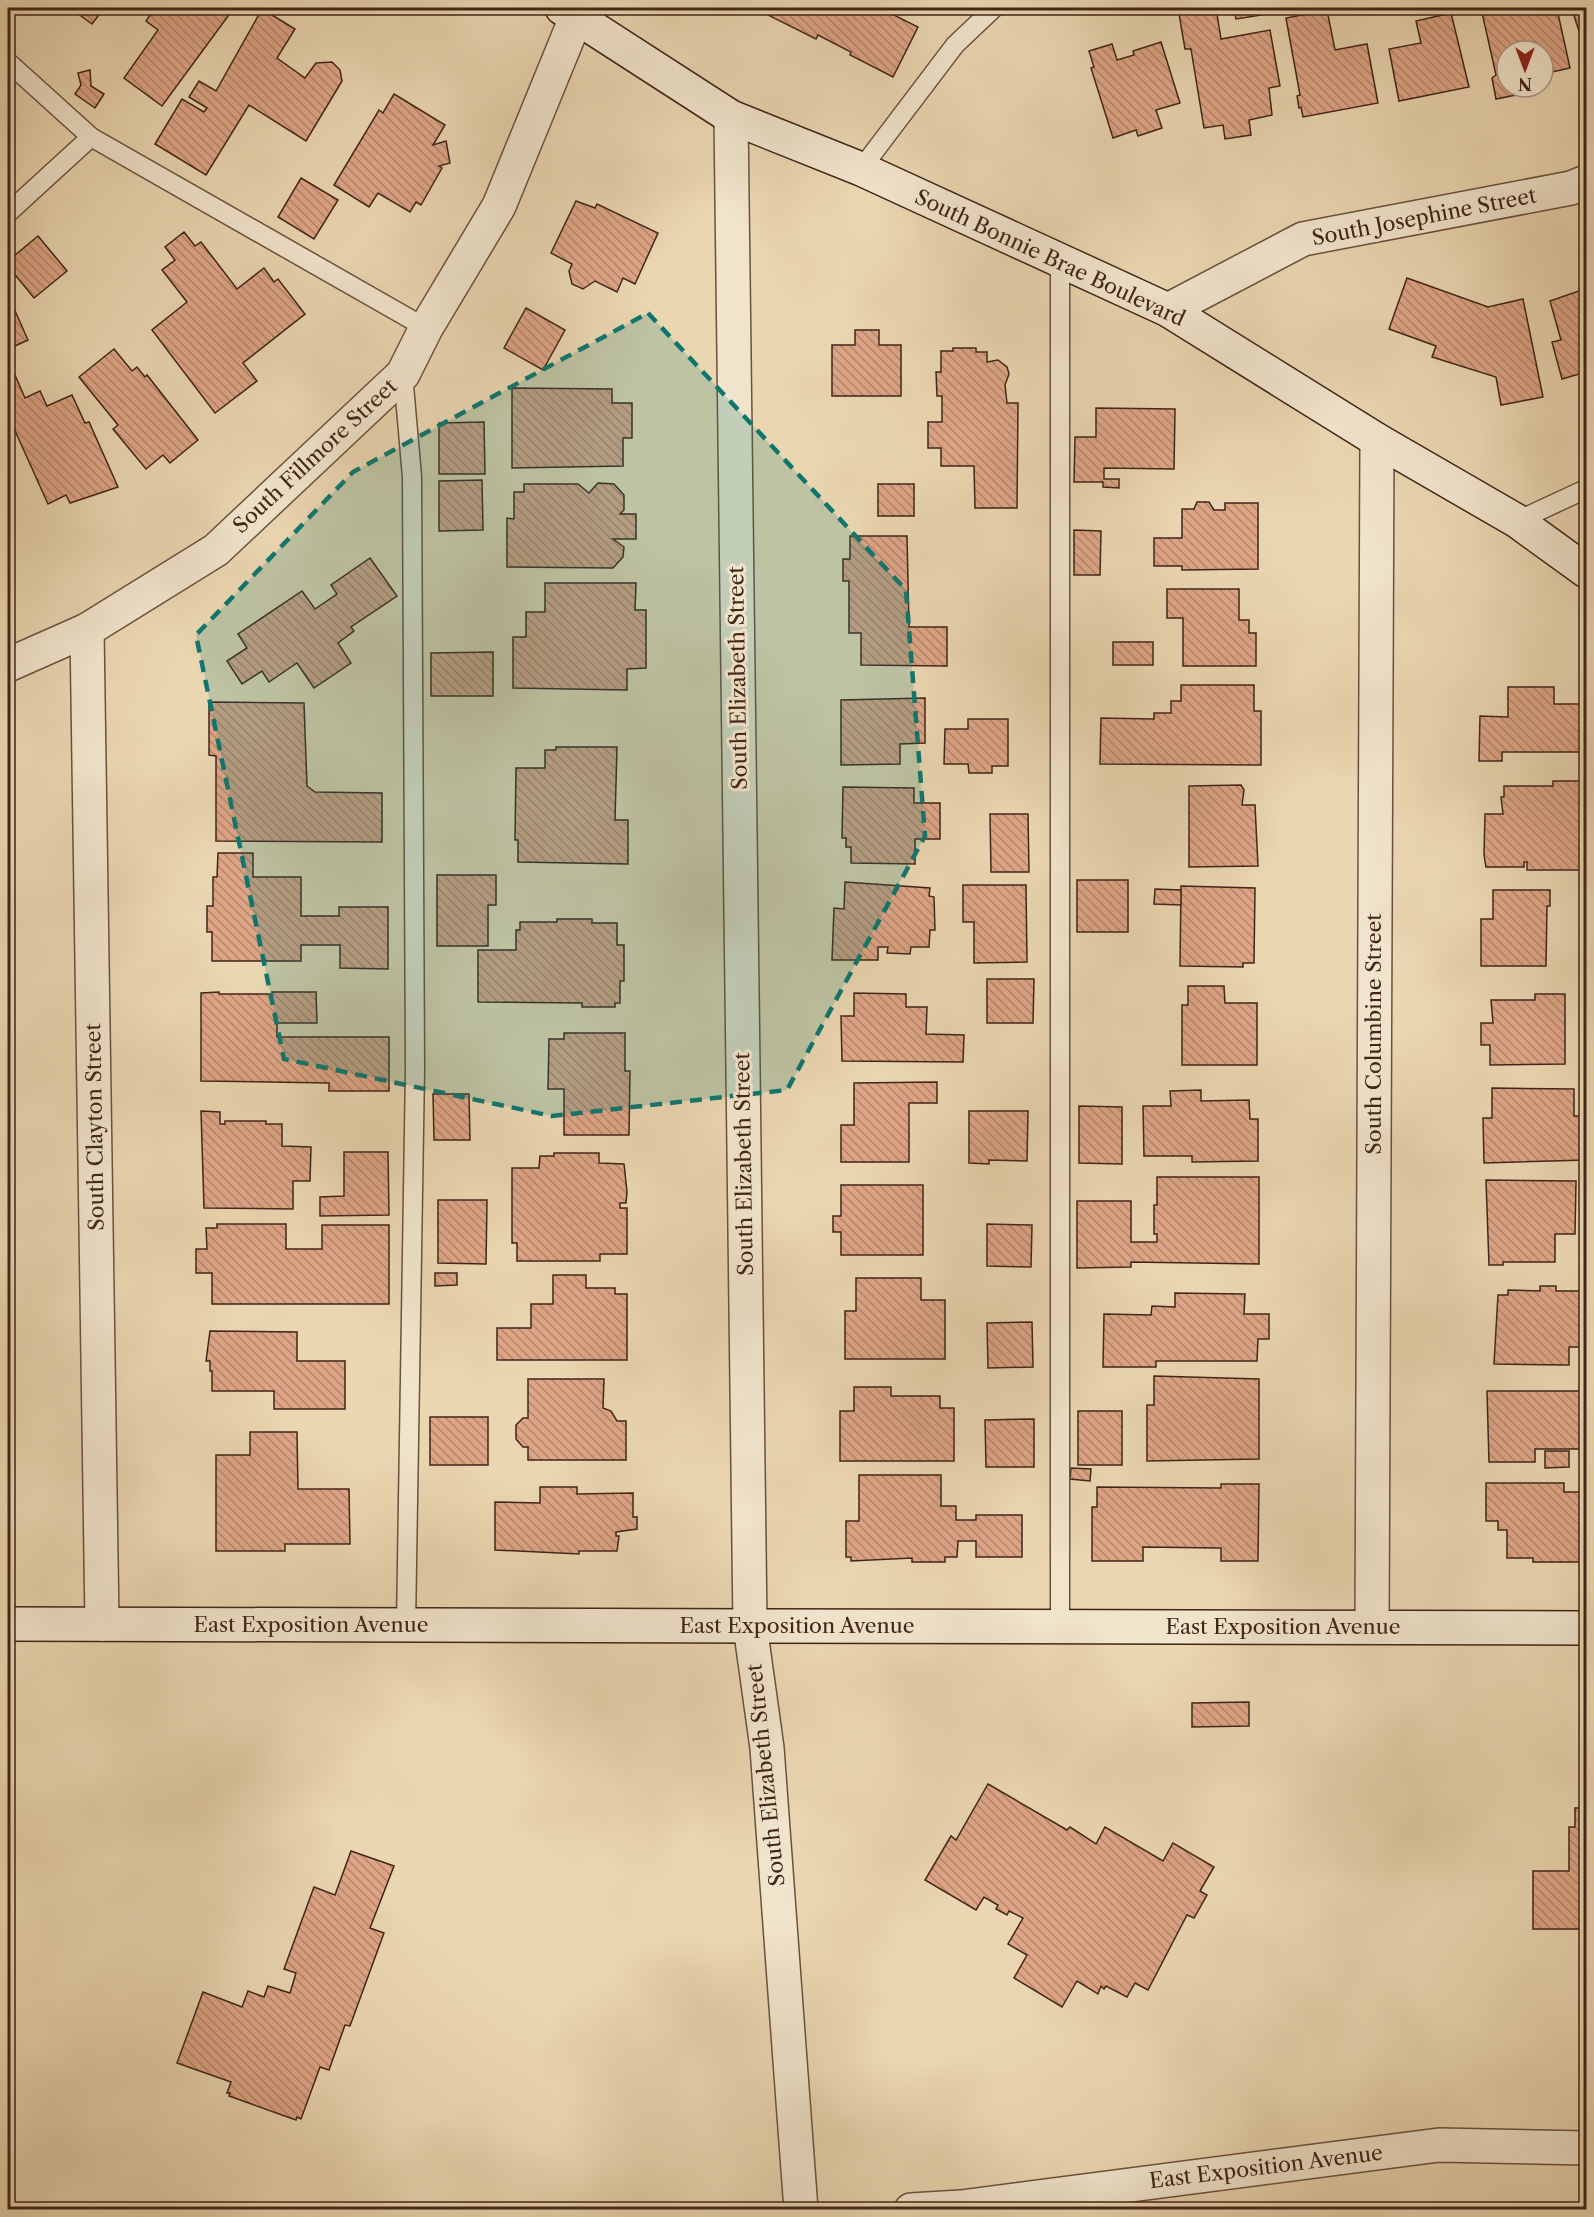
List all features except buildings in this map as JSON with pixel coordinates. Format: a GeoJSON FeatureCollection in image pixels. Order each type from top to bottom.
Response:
{"type":"FeatureCollection","features":[{"type":"Feature","properties":{"kind":"street","name":"South Bonnie Brae Boulevard"},"geometry":{"type":"LineString","coordinates":[[572,10],[731,117],[861,169],[1168,310],[1377,440],[1517,520],[1587,571]]}},
{"type":"Feature","properties":{"kind":"street","name":"South Fillmore Street"},"geometry":{"type":"LineString","coordinates":[[8,665],[87,630],[216,550],[403,374],[426,328],[499,206],[572,10]]}},
{"type":"Feature","properties":{"kind":"street","name":"South Elizabeth Street"},"geometry":{"type":"LineString","coordinates":[[731,117],[750,1626],[767,1748],[801,2210]]}},
{"type":"Feature","properties":{"kind":"street","name":"South Josephine Street"},"geometry":{"type":"LineString","coordinates":[[1168,310],[1303,240],[1587,183]]}},
{"type":"Feature","properties":{"kind":"street","name":"South Columbine Street"},"geometry":{"type":"LineString","coordinates":[[1372,1627],[1377,440]]}},
{"type":"Feature","properties":{"kind":"street","name":"South Clayton Street"},"geometry":{"type":"LineString","coordinates":[[87,630],[102,1624]]}},
{"type":"Feature","properties":{"kind":"street","name":"East Exposition Avenue"},"geometry":{"type":"LineString","coordinates":[[8,1624],[1587,1628]]}},
{"type":"Feature","properties":{"kind":"street","name":"East Exposition Avenue"},"geometry":{"type":"LineString","coordinates":[[910,2210],[961,2207],[1439,2145],[1587,2148]]}},
{"type":"Feature","properties":{"kind":"lane"},"geometry":{"type":"LineString","coordinates":[[861,169],[955,45],[993,8]]}},
{"type":"Feature","properties":{"kind":"lane"},"geometry":{"type":"LineString","coordinates":[[8,62],[91,137],[426,328]]}},
{"type":"Feature","properties":{"kind":"lane"},"geometry":{"type":"LineString","coordinates":[[8,213],[91,137]]}},
{"type":"Feature","properties":{"kind":"lane"},"geometry":{"type":"LineString","coordinates":[[1060,260],[1060,1627]]}},
{"type":"Feature","properties":{"kind":"lane"},"geometry":{"type":"LineString","coordinates":[[403,374],[412,477],[415,1056],[406,1625]]}},
{"type":"Feature","properties":{"kind":"lane"},"geometry":{"type":"LineString","coordinates":[[1517,520],[1587,489]]}},
{"type":"Feature","properties":{"kind":"highlighted area"},"geometry":{"type":"Polygon","coordinates":[[[648,313],[906,590],[925,836],[787,1090],[552,1116],[284,1059],[196,635],[353,472],[648,313]]]}}]}
